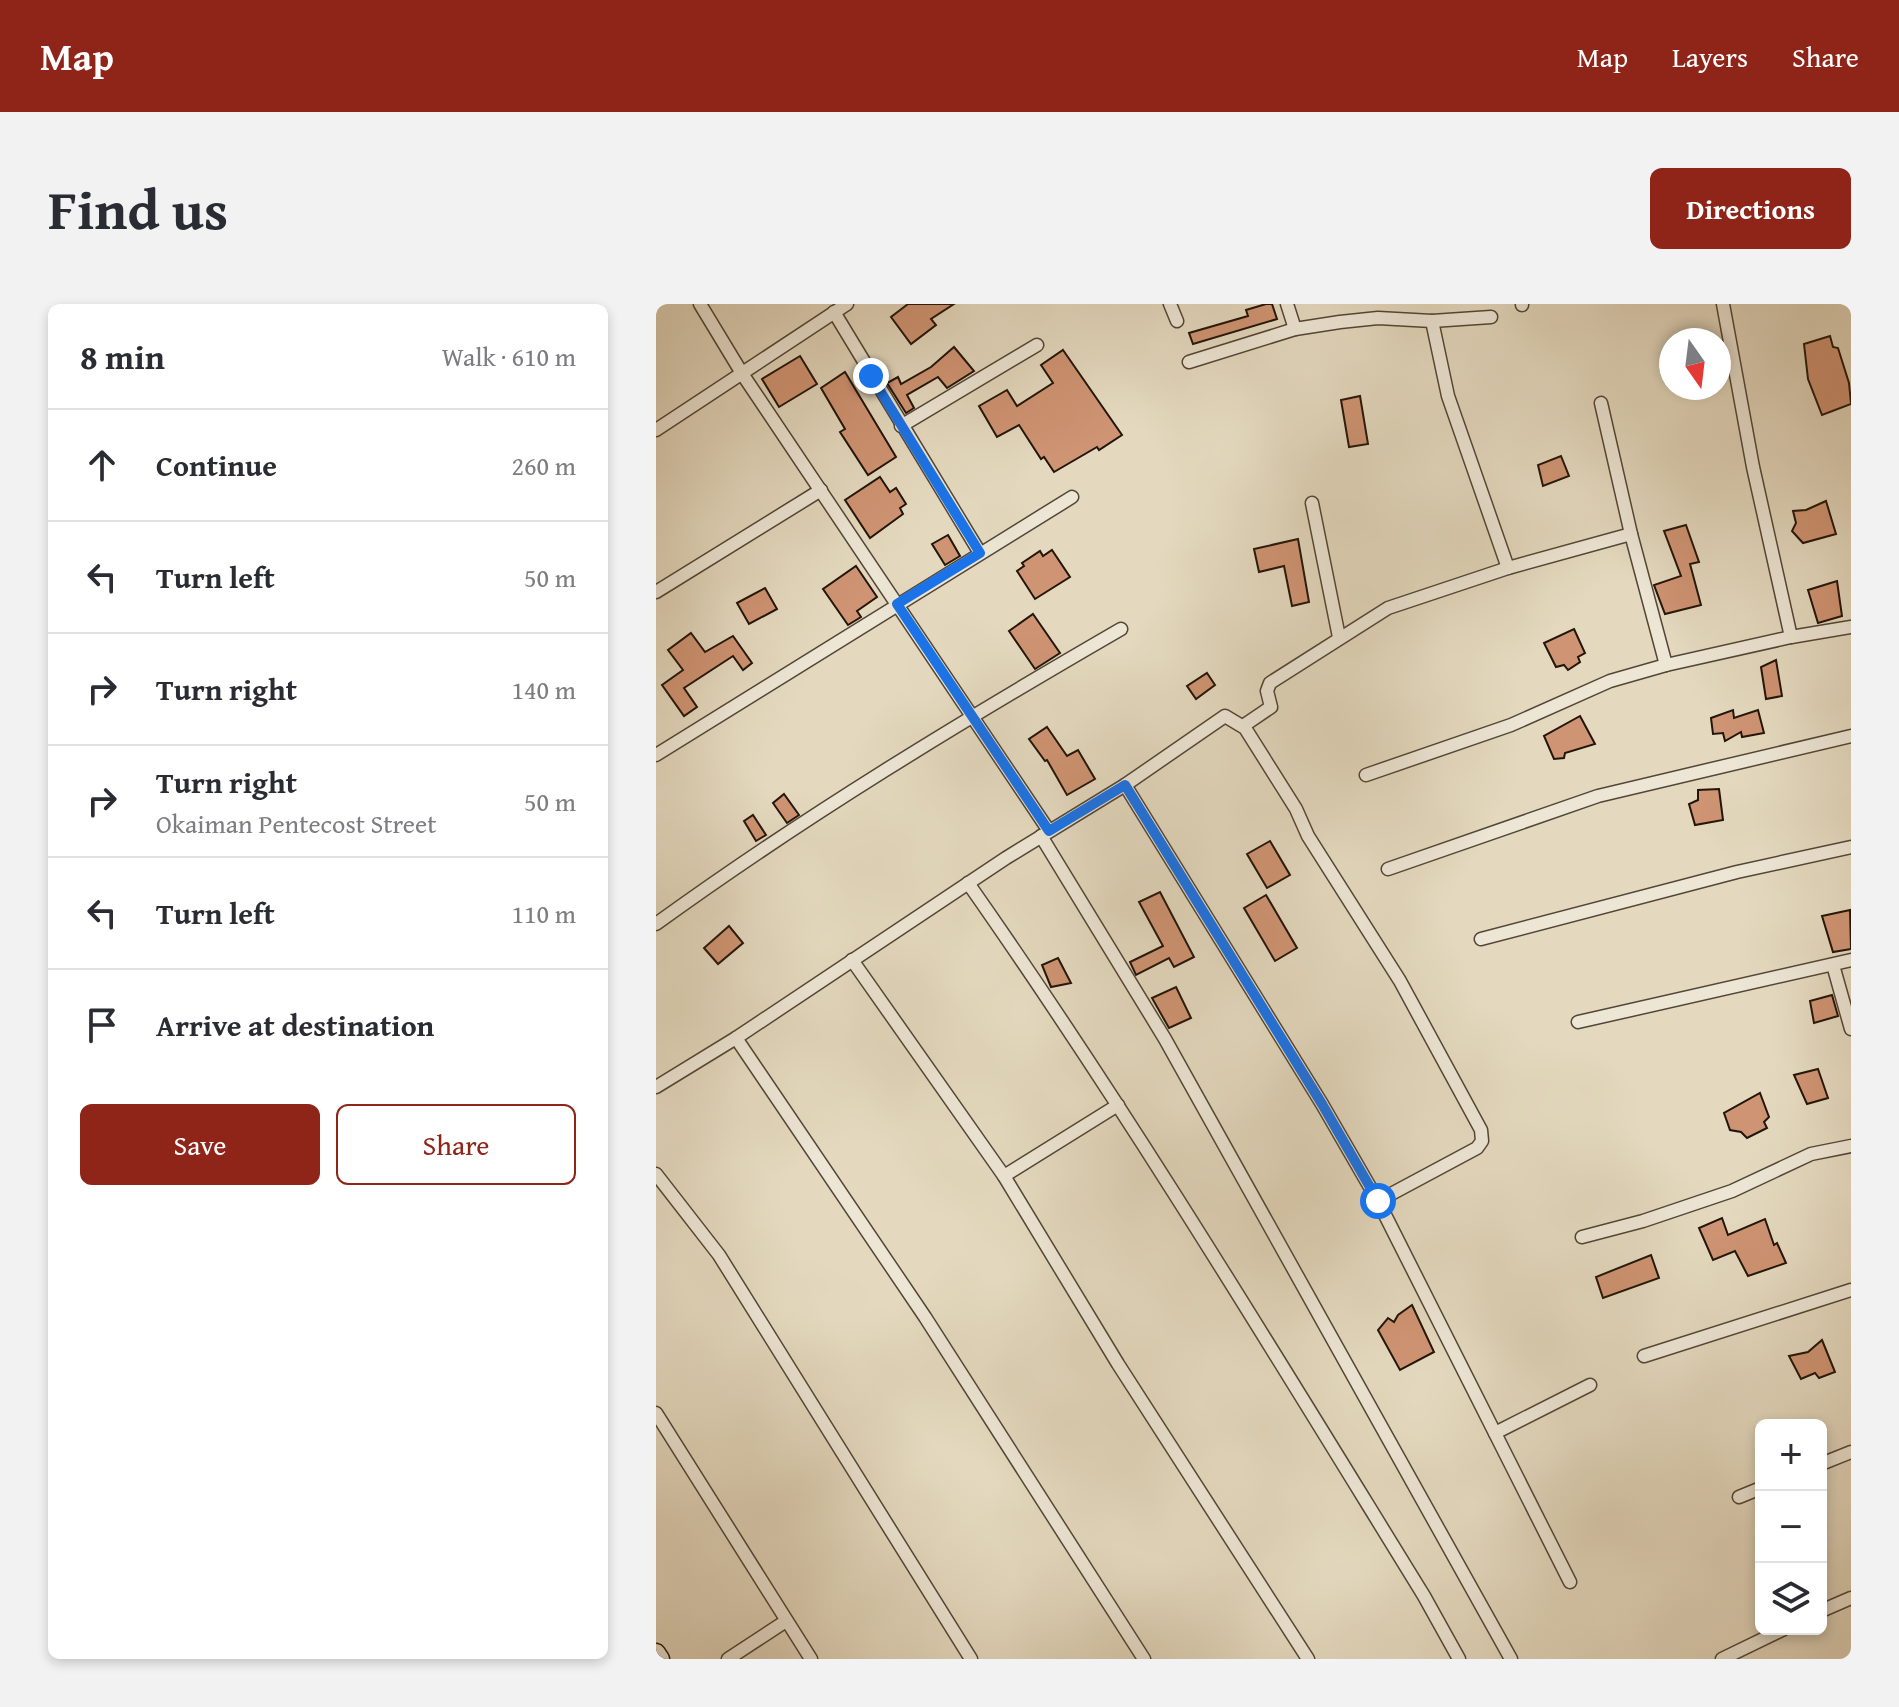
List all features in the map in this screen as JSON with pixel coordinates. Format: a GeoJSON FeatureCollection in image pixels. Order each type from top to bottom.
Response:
{"type":"FeatureCollection","features":[{"type":"Feature","properties":{"kind":"street"},"geometry":{"type":"LineString","coordinates":[[700,304],[743,375],[973,716],[1045,834],[1165,1039],[1511,1659]]}},
{"type":"Feature","properties":{"kind":"street"},"geometry":{"type":"LineString","coordinates":[[656,430],[847,304]]}},
{"type":"Feature","properties":{"kind":"street"},"geometry":{"type":"LineString","coordinates":[[1170,304],[1177,321]]}},
{"type":"Feature","properties":{"kind":"street"},"geometry":{"type":"LineString","coordinates":[[1287,304],[1295,329]]}},
{"type":"Feature","properties":{"kind":"street"},"geometry":{"type":"LineString","coordinates":[[1378,318],[1379,304]]}},
{"type":"Feature","properties":{"kind":"street"},"geometry":{"type":"LineString","coordinates":[[1723,304],[1753,467],[1791,637]]}},
{"type":"Feature","properties":{"kind":"street"},"geometry":{"type":"LineString","coordinates":[[834,312],[980,553]]}},
{"type":"Feature","properties":{"kind":"street"},"geometry":{"type":"LineString","coordinates":[[1189,362],[1295,329],[1378,318],[1432,321],[1491,317]]}},
{"type":"Feature","properties":{"kind":"street"},"geometry":{"type":"LineString","coordinates":[[1432,321],[1455,419],[1508,568]]}},
{"type":"Feature","properties":{"kind":"street"},"geometry":{"type":"LineString","coordinates":[[901,426],[1037,345]]}},
{"type":"Feature","properties":{"kind":"street"},"geometry":{"type":"LineString","coordinates":[[1601,403],[1631,534],[1666,665]]}},
{"type":"Feature","properties":{"kind":"street"},"geometry":{"type":"LineString","coordinates":[[656,592],[821,490]]}},
{"type":"Feature","properties":{"kind":"street"},"geometry":{"type":"LineString","coordinates":[[656,755],[1072,497]]}},
{"type":"Feature","properties":{"kind":"street"},"geometry":{"type":"LineString","coordinates":[[1312,503],[1339,637]]}},
{"type":"Feature","properties":{"kind":"street"},"geometry":{"type":"LineString","coordinates":[[1246,724],[1271,707],[1267,691],[1270,683],[1388,608],[1508,568],[1631,534]]}},
{"type":"Feature","properties":{"kind":"street"},"geometry":{"type":"LineString","coordinates":[[1366,775],[1511,725],[1610,681],[1666,665],[1851,627]]}},
{"type":"Feature","properties":{"kind":"street"},"geometry":{"type":"LineString","coordinates":[[656,924],[762,848],[973,716],[1121,629]]}},
{"type":"Feature","properties":{"kind":"street"},"geometry":{"type":"LineString","coordinates":[[656,1087],[736,1038],[968,883],[1125,785],[1225,716],[1246,724],[1296,809],[1308,836],[1400,981],[1481,1130],[1482,1141],[1477,1148],[1378,1201]]}},
{"type":"Feature","properties":{"kind":"street"},"geometry":{"type":"LineString","coordinates":[[1388,869],[1598,796],[1851,736]]}},
{"type":"Feature","properties":{"kind":"street"},"geometry":{"type":"LineString","coordinates":[[1125,785],[1322,1104],[1378,1201],[1570,1582]]}},
{"type":"Feature","properties":{"kind":"street"},"geometry":{"type":"LineString","coordinates":[[1481,939],[1737,872],[1851,847]]}},
{"type":"Feature","properties":{"kind":"street"},"geometry":{"type":"LineString","coordinates":[[968,883],[1118,1105],[1416,1583],[1459,1659]]}},
{"type":"Feature","properties":{"kind":"street"},"geometry":{"type":"LineString","coordinates":[[852,960],[1004,1176],[1118,1364],[1308,1659]]}},
{"type":"Feature","properties":{"kind":"street"},"geometry":{"type":"LineString","coordinates":[[1578,1022],[1851,960]]}},
{"type":"Feature","properties":{"kind":"street"},"geometry":{"type":"LineString","coordinates":[[1833,965],[1851,1029]]}},
{"type":"Feature","properties":{"kind":"street"},"geometry":{"type":"LineString","coordinates":[[736,1038],[925,1317],[1144,1659]]}},
{"type":"Feature","properties":{"kind":"street"},"geometry":{"type":"LineString","coordinates":[[1004,1176],[1118,1105]]}},
{"type":"Feature","properties":{"kind":"street"},"geometry":{"type":"LineString","coordinates":[[1582,1237],[1643,1221],[1732,1191],[1811,1154],[1851,1146]]}},
{"type":"Feature","properties":{"kind":"street"},"geometry":{"type":"LineString","coordinates":[[656,1174],[719,1255],[971,1659]]}},
{"type":"Feature","properties":{"kind":"street"},"geometry":{"type":"LineString","coordinates":[[1644,1356],[1851,1290]]}},
{"type":"Feature","properties":{"kind":"street"},"geometry":{"type":"LineString","coordinates":[[1495,1433],[1590,1385]]}},
{"type":"Feature","properties":{"kind":"street"},"geometry":{"type":"LineString","coordinates":[[656,1413],[811,1659]]}},
{"type":"Feature","properties":{"kind":"street"},"geometry":{"type":"LineString","coordinates":[[1827,1462],[1851,1452]]}},
{"type":"Feature","properties":{"kind":"street"},"geometry":{"type":"LineString","coordinates":[[1739,1497],[1755,1490]]}},
{"type":"Feature","properties":{"kind":"street"},"geometry":{"type":"LineString","coordinates":[[1827,1608],[1851,1598]]}},
{"type":"Feature","properties":{"kind":"street"},"geometry":{"type":"LineString","coordinates":[[728,1659],[786,1621]]}},
{"type":"Feature","properties":{"kind":"street"},"geometry":{"type":"LineString","coordinates":[[1722,1659],[1772,1635]]}},
{"type":"Feature","properties":{"kind":"street"},"geometry":{"type":"LineString","coordinates":[[656,1653],[660,1659]]}},
{"type":"Feature","properties":{"kind":"building"},"geometry":{"type":"Polygon","coordinates":[[[908,304],[954,304],[931,319],[936,325],[911,344],[891,317],[908,304]]]}},
{"type":"Feature","properties":{"kind":"building"},"geometry":{"type":"Polygon","coordinates":[[[1272,304],[1277,319],[1193,344],[1189,333],[1248,316],[1246,310],[1272,304]]]}},
{"type":"Feature","properties":{"kind":"building"},"geometry":{"type":"Polygon","coordinates":[[[1830,336],[1833,347],[1838,348],[1849,383],[1851,404],[1822,415],[1808,379],[1804,344],[1830,336]]]}},
{"type":"Feature","properties":{"kind":"building"},"geometry":{"type":"Polygon","coordinates":[[[954,347],[974,371],[947,388],[938,377],[907,395],[914,408],[906,413],[887,383],[898,377],[901,384],[931,367],[954,347]]]}},
{"type":"Feature","properties":{"kind":"building"},"geometry":{"type":"Polygon","coordinates":[[[1063,350],[1122,435],[1054,472],[1044,457],[1041,459],[1019,425],[997,437],[979,406],[1007,390],[1017,406],[1053,383],[1041,365],[1063,350]]]}},
{"type":"Feature","properties":{"kind":"building"},"geometry":{"type":"Polygon","coordinates":[[[800,356],[817,384],[779,407],[762,379],[800,356]]]}},
{"type":"Feature","properties":{"kind":"building"},"geometry":{"type":"Polygon","coordinates":[[[845,372],[896,457],[868,475],[840,432],[845,429],[821,388],[845,372]]]}},
{"type":"Feature","properties":{"kind":"building"},"geometry":{"type":"Polygon","coordinates":[[[1360,396],[1368,444],[1349,447],[1341,400],[1360,396]]]}},
{"type":"Feature","properties":{"kind":"building"},"geometry":{"type":"Polygon","coordinates":[[[1561,456],[1569,476],[1543,486],[1538,465],[1561,456]]]}},
{"type":"Feature","properties":{"kind":"building"},"geometry":{"type":"Polygon","coordinates":[[[880,477],[890,492],[896,488],[906,504],[900,508],[903,514],[870,538],[845,500],[880,477]]]}},
{"type":"Feature","properties":{"kind":"building"},"geometry":{"type":"Polygon","coordinates":[[[1826,501],[1836,534],[1803,543],[1792,531],[1796,523],[1793,511],[1806,510],[1826,501]]]}},
{"type":"Feature","properties":{"kind":"building"},"geometry":{"type":"Polygon","coordinates":[[[1686,525],[1699,562],[1690,564],[1701,605],[1665,614],[1654,585],[1681,576],[1664,531],[1686,525]]]}},
{"type":"Feature","properties":{"kind":"building"},"geometry":{"type":"Polygon","coordinates":[[[948,535],[960,556],[945,565],[932,544],[948,535]]]}},
{"type":"Feature","properties":{"kind":"building"},"geometry":{"type":"Polygon","coordinates":[[[1298,539],[1309,602],[1292,606],[1284,566],[1259,572],[1254,549],[1298,539]]]}},
{"type":"Feature","properties":{"kind":"building"},"geometry":{"type":"Polygon","coordinates":[[[1052,550],[1070,577],[1035,599],[1017,571],[1024,566],[1022,563],[1040,551],[1043,556],[1052,550]]]}},
{"type":"Feature","properties":{"kind":"building"},"geometry":{"type":"Polygon","coordinates":[[[856,566],[877,597],[857,611],[861,617],[848,625],[823,589],[856,566]]]}},
{"type":"Feature","properties":{"kind":"building"},"geometry":{"type":"Polygon","coordinates":[[[1837,581],[1842,616],[1818,623],[1808,590],[1837,581]]]}},
{"type":"Feature","properties":{"kind":"building"},"geometry":{"type":"Polygon","coordinates":[[[765,588],[777,609],[749,624],[737,603],[765,588]]]}},
{"type":"Feature","properties":{"kind":"building"},"geometry":{"type":"Polygon","coordinates":[[[1033,614],[1060,653],[1035,669],[1009,631],[1033,614]]]}},
{"type":"Feature","properties":{"kind":"building"},"geometry":{"type":"Polygon","coordinates":[[[1574,629],[1585,653],[1578,657],[1580,662],[1568,670],[1564,665],[1556,667],[1544,643],[1574,629]]]}},
{"type":"Feature","properties":{"kind":"building"},"geometry":{"type":"Polygon","coordinates":[[[691,633],[705,652],[733,636],[752,663],[743,670],[733,656],[684,688],[697,707],[684,716],[662,685],[683,670],[668,650],[691,633]]]}},
{"type":"Feature","properties":{"kind":"building"},"geometry":{"type":"Polygon","coordinates":[[[1776,660],[1782,696],[1766,699],[1761,667],[1776,660]]]}},
{"type":"Feature","properties":{"kind":"building"},"geometry":{"type":"Polygon","coordinates":[[[1207,673],[1215,685],[1196,699],[1187,686],[1207,673]]]}},
{"type":"Feature","properties":{"kind":"building"},"geometry":{"type":"Polygon","coordinates":[[[1733,710],[1734,718],[1758,710],[1764,733],[1742,737],[1741,732],[1725,741],[1723,733],[1713,734],[1711,718],[1733,710]]]}},
{"type":"Feature","properties":{"kind":"building"},"geometry":{"type":"Polygon","coordinates":[[[1580,716],[1595,744],[1565,753],[1564,758],[1554,759],[1544,736],[1580,716]]]}},
{"type":"Feature","properties":{"kind":"building"},"geometry":{"type":"Polygon","coordinates":[[[1047,727],[1067,756],[1078,750],[1095,779],[1067,795],[1047,760],[1029,739],[1047,727]]]}},
{"type":"Feature","properties":{"kind":"building"},"geometry":{"type":"Polygon","coordinates":[[[1719,789],[1723,820],[1695,825],[1689,804],[1698,800],[1698,790],[1719,789]]]}},
{"type":"Feature","properties":{"kind":"building"},"geometry":{"type":"Polygon","coordinates":[[[784,794],[799,815],[787,823],[773,803],[784,794]]]}},
{"type":"Feature","properties":{"kind":"building"},"geometry":{"type":"Polygon","coordinates":[[[753,815],[766,835],[756,841],[744,821],[753,815]]]}},
{"type":"Feature","properties":{"kind":"building"},"geometry":{"type":"Polygon","coordinates":[[[1270,841],[1290,875],[1267,888],[1247,854],[1270,841]]]}},
{"type":"Feature","properties":{"kind":"building"},"geometry":{"type":"Polygon","coordinates":[[[1160,892],[1194,957],[1174,967],[1169,958],[1136,975],[1130,962],[1163,946],[1139,902],[1160,892]]]}},
{"type":"Feature","properties":{"kind":"building"},"geometry":{"type":"Polygon","coordinates":[[[1266,895],[1297,948],[1275,961],[1244,908],[1266,895]]]}},
{"type":"Feature","properties":{"kind":"building"},"geometry":{"type":"Polygon","coordinates":[[[1850,910],[1851,949],[1833,952],[1822,916],[1850,910]]]}},
{"type":"Feature","properties":{"kind":"building"},"geometry":{"type":"Polygon","coordinates":[[[729,926],[743,943],[718,964],[704,948],[729,926]]]}},
{"type":"Feature","properties":{"kind":"building"},"geometry":{"type":"Polygon","coordinates":[[[1058,958],[1071,983],[1051,987],[1042,965],[1058,958]]]}},
{"type":"Feature","properties":{"kind":"building"},"geometry":{"type":"Polygon","coordinates":[[[1176,987],[1191,1018],[1169,1028],[1152,998],[1176,987]]]}},
{"type":"Feature","properties":{"kind":"building"},"geometry":{"type":"Polygon","coordinates":[[[1832,995],[1838,1016],[1814,1023],[1810,1001],[1832,995]]]}},
{"type":"Feature","properties":{"kind":"building"},"geometry":{"type":"Polygon","coordinates":[[[1818,1069],[1828,1098],[1807,1104],[1794,1075],[1818,1069]]]}},
{"type":"Feature","properties":{"kind":"building"},"geometry":{"type":"Polygon","coordinates":[[[1760,1093],[1769,1117],[1764,1122],[1767,1128],[1747,1138],[1741,1132],[1730,1130],[1724,1113],[1760,1093]]]}},
{"type":"Feature","properties":{"kind":"building"},"geometry":{"type":"Polygon","coordinates":[[[1722,1218],[1728,1235],[1765,1219],[1774,1245],[1777,1243],[1786,1263],[1748,1276],[1735,1251],[1713,1260],[1699,1228],[1722,1218]]]}},
{"type":"Feature","properties":{"kind":"building"},"geometry":{"type":"Polygon","coordinates":[[[1651,1255],[1659,1278],[1603,1298],[1596,1277],[1651,1255]]]}},
{"type":"Feature","properties":{"kind":"building"},"geometry":{"type":"Polygon","coordinates":[[[1412,1305],[1434,1352],[1400,1370],[1378,1330],[1388,1318],[1394,1322],[1412,1305]]]}},
{"type":"Feature","properties":{"kind":"building"},"geometry":{"type":"Polygon","coordinates":[[[1822,1340],[1835,1372],[1819,1378],[1815,1373],[1801,1379],[1789,1356],[1808,1352],[1822,1340]]]}},
{"type":"Feature","properties":{"kind":"route"},"geometry":{"type":"LineString","coordinates":[[871,376],[980,553],[897,604],[1049,831],[1125,785],[1322,1104],[1378,1201]]}}]}
